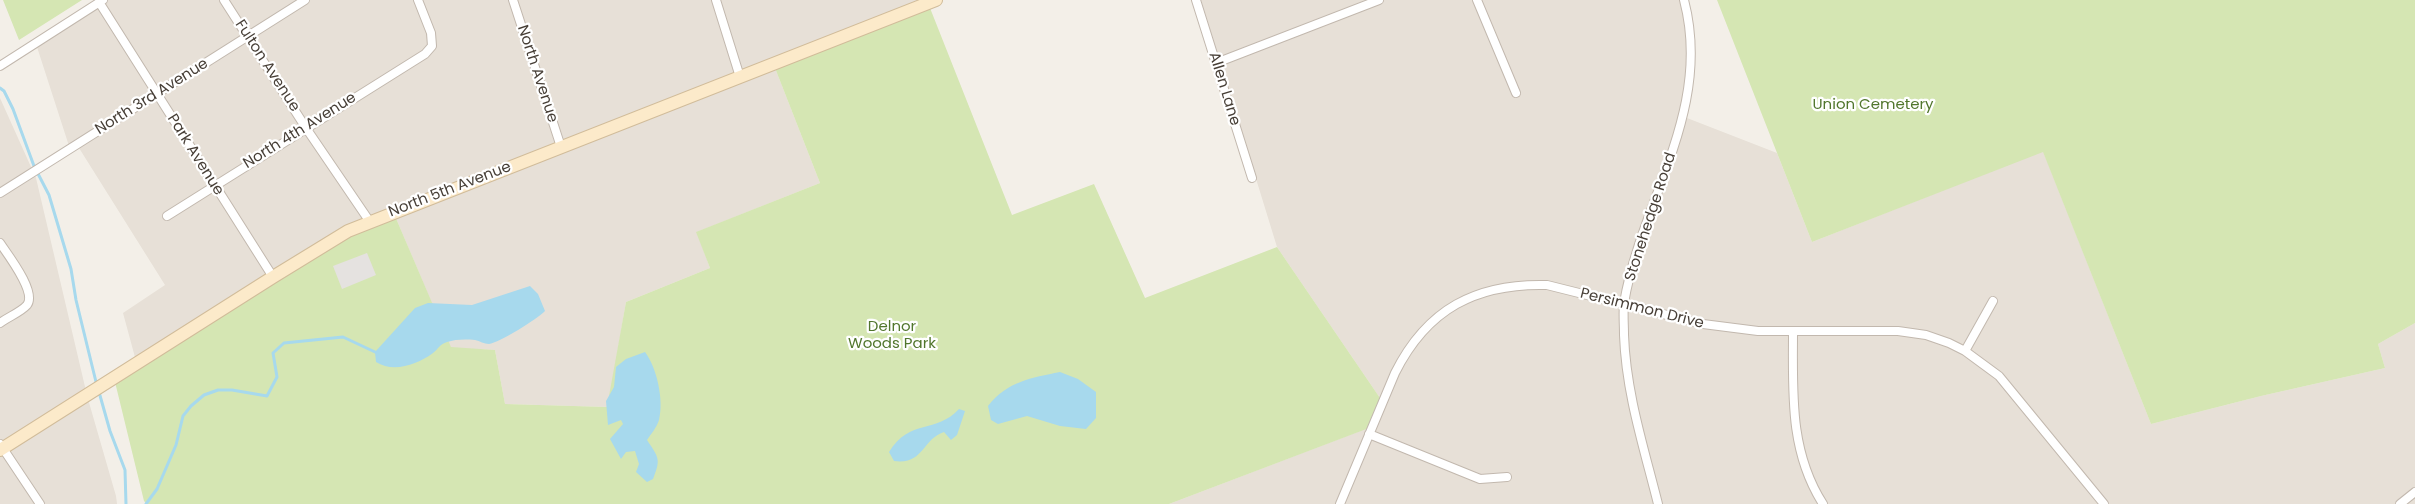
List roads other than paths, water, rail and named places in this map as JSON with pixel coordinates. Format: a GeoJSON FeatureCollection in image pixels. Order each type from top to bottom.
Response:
{"type":"FeatureCollection","features":[{"type":"Feature","properties":{"kind":"main road","name":"North 5th Avenue"},"geometry":{"type":"LineString","coordinates":[[1,448],[330,241],[370,222],[936,0]]}},
{"type":"Feature","properties":{"kind":"street","name":"Fulton Avenue"},"geometry":{"type":"LineString","coordinates":[[224,0],[306,128],[370,222]]}},
{"type":"Feature","properties":{"kind":"street","name":"North 3rd Avenue"},"geometry":{"type":"LineString","coordinates":[[0,193],[305,0]]}},
{"type":"Feature","properties":{"kind":"street","name":"North 4th Avenue"},"geometry":{"type":"LineString","coordinates":[[167,216],[425,54],[432,46],[430,33],[418,0]]}},
{"type":"Feature","properties":{"kind":"street","name":"North Avenue"},"geometry":{"type":"LineString","coordinates":[[513,0],[561,147]]}},
{"type":"Feature","properties":{"kind":"street"},"geometry":{"type":"LineString","coordinates":[[716,0],[740,77]]}},
{"type":"Feature","properties":{"kind":"street","name":"Allen Lane"},"geometry":{"type":"LineString","coordinates":[[1196,0],[1252,178]]}},
{"type":"Feature","properties":{"kind":"street"},"geometry":{"type":"LineString","coordinates":[[1216,63],[1379,0]]}},
{"type":"Feature","properties":{"kind":"street"},"geometry":{"type":"LineString","coordinates":[[1477,0],[1516,93]]}},
{"type":"Feature","properties":{"kind":"street","name":"Stonehedge Road"},"geometry":{"type":"LineString","coordinates":[[1658,504],[1627,381],[1624,306],[1633,264],[1681,129],[1688,100],[1692,45],[1684,0]]}},
{"type":"Feature","properties":{"kind":"street"},"geometry":{"type":"LineString","coordinates":[[0,66],[101,1]]}},
{"type":"Feature","properties":{"kind":"street","name":"Park Avenue"},"geometry":{"type":"LineString","coordinates":[[101,1],[273,277]]}},
{"type":"Feature","properties":{"kind":"street"},"geometry":{"type":"LineString","coordinates":[[0,243],[29,289],[30,300],[26,306],[0,323]]}},
{"type":"Feature","properties":{"kind":"street","name":"Persimmon Drive"},"geometry":{"type":"LineString","coordinates":[[1340,504],[1406,351],[1439,314],[1483,292],[1529,285],[1547,285],[1703,324],[1758,331],[1898,331],[1926,335],[1965,351],[1999,376],[2104,504]]}},
{"type":"Feature","properties":{"kind":"street"},"geometry":{"type":"LineString","coordinates":[[1965,351],[1992,302]]}},
{"type":"Feature","properties":{"kind":"street"},"geometry":{"type":"LineString","coordinates":[[1793,332],[1795,425],[1807,469],[1823,504]]}},
{"type":"Feature","properties":{"kind":"street"},"geometry":{"type":"LineString","coordinates":[[1369,434],[1479,479],[1507,477]]}},
{"type":"Feature","properties":{"kind":"street"},"geometry":{"type":"LineString","coordinates":[[1,448],[40,504]]}},
{"type":"Feature","properties":{"kind":"street"},"geometry":{"type":"LineString","coordinates":[[2400,504],[2415,492]]}},
{"type":"Feature","properties":{"kind":"water"},"geometry":{"type":"Polygon","coordinates":[[[530,286],[538,294],[545,311],[501,340],[489,344],[477,340],[450,341],[427,357],[405,366],[390,367],[376,362],[375,352],[415,308],[428,303],[472,305],[530,286]]]}},
{"type":"Feature","properties":{"kind":"water"},"geometry":{"type":"Polygon","coordinates":[[[645,352],[656,375],[661,403],[658,423],[647,440],[658,463],[653,479],[647,482],[636,472],[639,464],[635,451],[626,452],[621,459],[610,439],[623,424],[621,420],[608,425],[606,401],[614,387],[616,367],[626,359],[645,352]]]}},
{"type":"Feature","properties":{"kind":"water"},"geometry":{"type":"Polygon","coordinates":[[[1060,372],[1078,379],[1096,392],[1096,418],[1086,429],[1060,426],[1027,416],[998,424],[991,420],[988,406],[1004,391],[1021,382],[1060,372]]]}},
{"type":"Feature","properties":{"kind":"water"},"geometry":{"type":"Polygon","coordinates":[[[959,409],[965,411],[957,435],[951,440],[944,432],[937,435],[911,459],[894,461],[889,452],[897,441],[914,430],[950,417],[959,409]]]}},
{"type":"Feature","properties":{"kind":"waterway"},"geometry":{"type":"LineString","coordinates":[[0,88],[4,91],[13,109],[34,166],[49,195],[71,269],[76,300],[97,386]]}},
{"type":"Feature","properties":{"kind":"waterway"},"geometry":{"type":"LineString","coordinates":[[146,504],[157,489],[176,445],[183,416],[204,395],[218,390],[232,390],[267,396],[277,377],[273,353],[284,343],[343,337],[375,352]]}},
{"type":"Feature","properties":{"kind":"waterway"},"geometry":{"type":"LineString","coordinates":[[99,392],[110,431],[125,470],[126,504]]}},
{"type":"Feature","properties":{"kind":"park label","name":"Union Cemetery"},"geometry":{"type":"Point","coordinates":[1873,105]}},
{"type":"Feature","properties":{"kind":"park label","name":"Delnor Woods Park"},"geometry":{"type":"Point","coordinates":[892,336]}}]}
